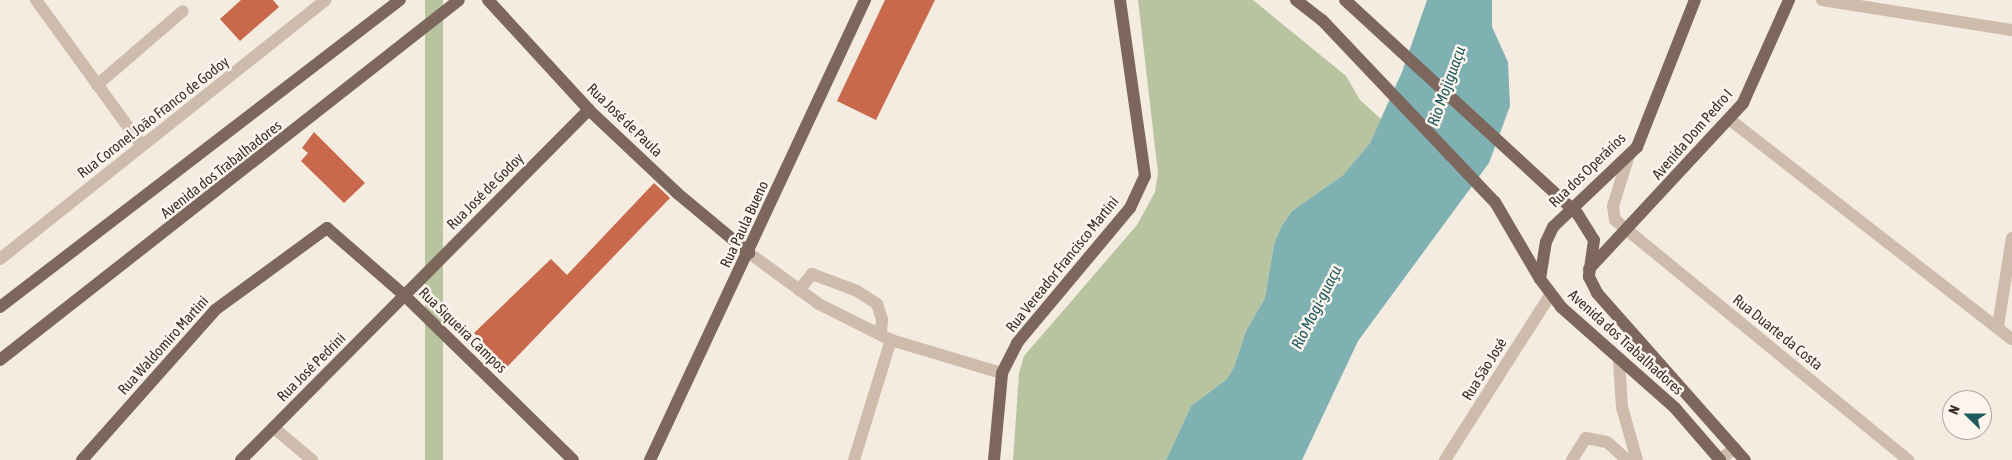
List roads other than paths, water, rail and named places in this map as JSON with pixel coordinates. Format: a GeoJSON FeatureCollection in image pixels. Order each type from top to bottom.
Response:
{"type":"FeatureCollection","features":[{"type":"Feature","properties":{"kind":"main road","name":"Avenida dos Trabalhadores"},"geometry":{"type":"LineString","coordinates":[[0,307],[400,0]]}},
{"type":"Feature","properties":{"kind":"main road","name":"Avenida dos Trabalhadores"},"geometry":{"type":"LineString","coordinates":[[0,360],[459,0]]}},
{"type":"Feature","properties":{"kind":"main road","name":"Rua José de Paula"},"geometry":{"type":"LineString","coordinates":[[488,0],[589,110],[677,193],[749,253]]}},
{"type":"Feature","properties":{"kind":"main road","name":"Rua Paula Bueno"},"geometry":{"type":"LineString","coordinates":[[650,460],[749,253],[866,0]]}},
{"type":"Feature","properties":{"kind":"main road","name":"Rua Vereador Francisco Martini"},"geometry":{"type":"LineString","coordinates":[[994,460],[1002,373],[1018,343],[1130,208],[1145,176],[1120,0]]}},
{"type":"Feature","properties":{"kind":"main road","name":"Avenida dos Trabalhadores"},"geometry":{"type":"LineString","coordinates":[[1296,0],[1322,20],[1484,191],[1550,295],[1619,361],[1675,408],[1720,460]]}},
{"type":"Feature","properties":{"kind":"main road","name":"Avenida dos Trabalhadores"},"geometry":{"type":"LineString","coordinates":[[1345,0],[1516,156],[1583,221],[1594,240],[1589,269],[1597,293],[1746,460]]}},
{"type":"Feature","properties":{"kind":"main road","name":"Rua dos Operários"},"geometry":{"type":"LineString","coordinates":[[1540,279],[1546,242],[1570,208],[1637,147],[1696,0]]}},
{"type":"Feature","properties":{"kind":"main road","name":"Avenida Dom Pedro I"},"geometry":{"type":"LineString","coordinates":[[1589,269],[1743,103],[1789,0]]}},
{"type":"Feature","properties":{"kind":"main road","name":"Rua José de Godoy"},"geometry":{"type":"LineString","coordinates":[[404,295],[589,110]]}},
{"type":"Feature","properties":{"kind":"main road","name":"Rua Siqueira Campos"},"geometry":{"type":"LineString","coordinates":[[327,228],[404,295],[573,460]]}},
{"type":"Feature","properties":{"kind":"main road","name":"Rua Waldomiro Martini"},"geometry":{"type":"LineString","coordinates":[[82,460],[215,310],[327,228]]}},
{"type":"Feature","properties":{"kind":"main road","name":"Rua José Pedrini"},"geometry":{"type":"LineString","coordinates":[[241,460],[404,295]]}},
{"type":"Feature","properties":{"kind":"street"},"geometry":{"type":"LineString","coordinates":[[36,0],[142,146]]}},
{"type":"Feature","properties":{"kind":"street","name":"Rua Coronel João Franco de Godoy"},"geometry":{"type":"LineString","coordinates":[[0,258],[326,0]]}},
{"type":"Feature","properties":{"kind":"street"},"geometry":{"type":"LineString","coordinates":[[1822,0],[2012,30]]}},
{"type":"Feature","properties":{"kind":"street"},"geometry":{"type":"LineString","coordinates":[[97,85],[183,11]]}},
{"type":"Feature","properties":{"kind":"street"},"geometry":{"type":"LineString","coordinates":[[1730,119],[1998,326],[2012,339]]}},
{"type":"Feature","properties":{"kind":"street","name":"Rua Duarte da Costa"},"geometry":{"type":"LineString","coordinates":[[1629,155],[1613,206],[1616,220],[1908,460]]}},
{"type":"Feature","properties":{"kind":"street"},"geometry":{"type":"LineString","coordinates":[[1998,326],[2012,238]]}},
{"type":"Feature","properties":{"kind":"street"},"geometry":{"type":"LineString","coordinates":[[749,253],[819,304],[886,338],[1002,373]]}},
{"type":"Feature","properties":{"kind":"street"},"geometry":{"type":"LineString","coordinates":[[799,290],[812,274],[857,291],[877,304],[882,319],[886,338],[854,460]]}},
{"type":"Feature","properties":{"kind":"street","name":"Rua São José"},"geometry":{"type":"LineString","coordinates":[[1445,460],[1550,295]]}},
{"type":"Feature","properties":{"kind":"street"},"geometry":{"type":"LineString","coordinates":[[1619,361],[1622,407],[1637,460]]}},
{"type":"Feature","properties":{"kind":"street"},"geometry":{"type":"LineString","coordinates":[[274,428],[312,460]]}},
{"type":"Feature","properties":{"kind":"street"},"geometry":{"type":"LineString","coordinates":[[1572,460],[1586,438],[1607,442],[1627,460]]}},
{"type":"Feature","properties":{"kind":"street"},"geometry":{"type":"LineString","coordinates":[[1720,460],[1735,448]]}},
{"type":"Feature","properties":{"kind":"water"},"geometry":{"type":"Polygon","coordinates":[[[1427,0],[1492,0],[1492,27],[1508,62],[1510,106],[1489,163],[1358,341],[1302,460],[1166,460],[1191,406],[1227,379],[1234,367],[1246,331],[1265,298],[1274,244],[1281,227],[1292,211],[1343,175],[1370,143],[1402,72],[1427,0]]]}},
{"type":"Feature","properties":{"kind":"water label","name":"Rio Mojiguaçu"},"geometry":{"type":"Point","coordinates":[1446,86]}},
{"type":"Feature","properties":{"kind":"water label","name":"Rio Mogi-guaçu"},"geometry":{"type":"Point","coordinates":[1316,307]}}]}
